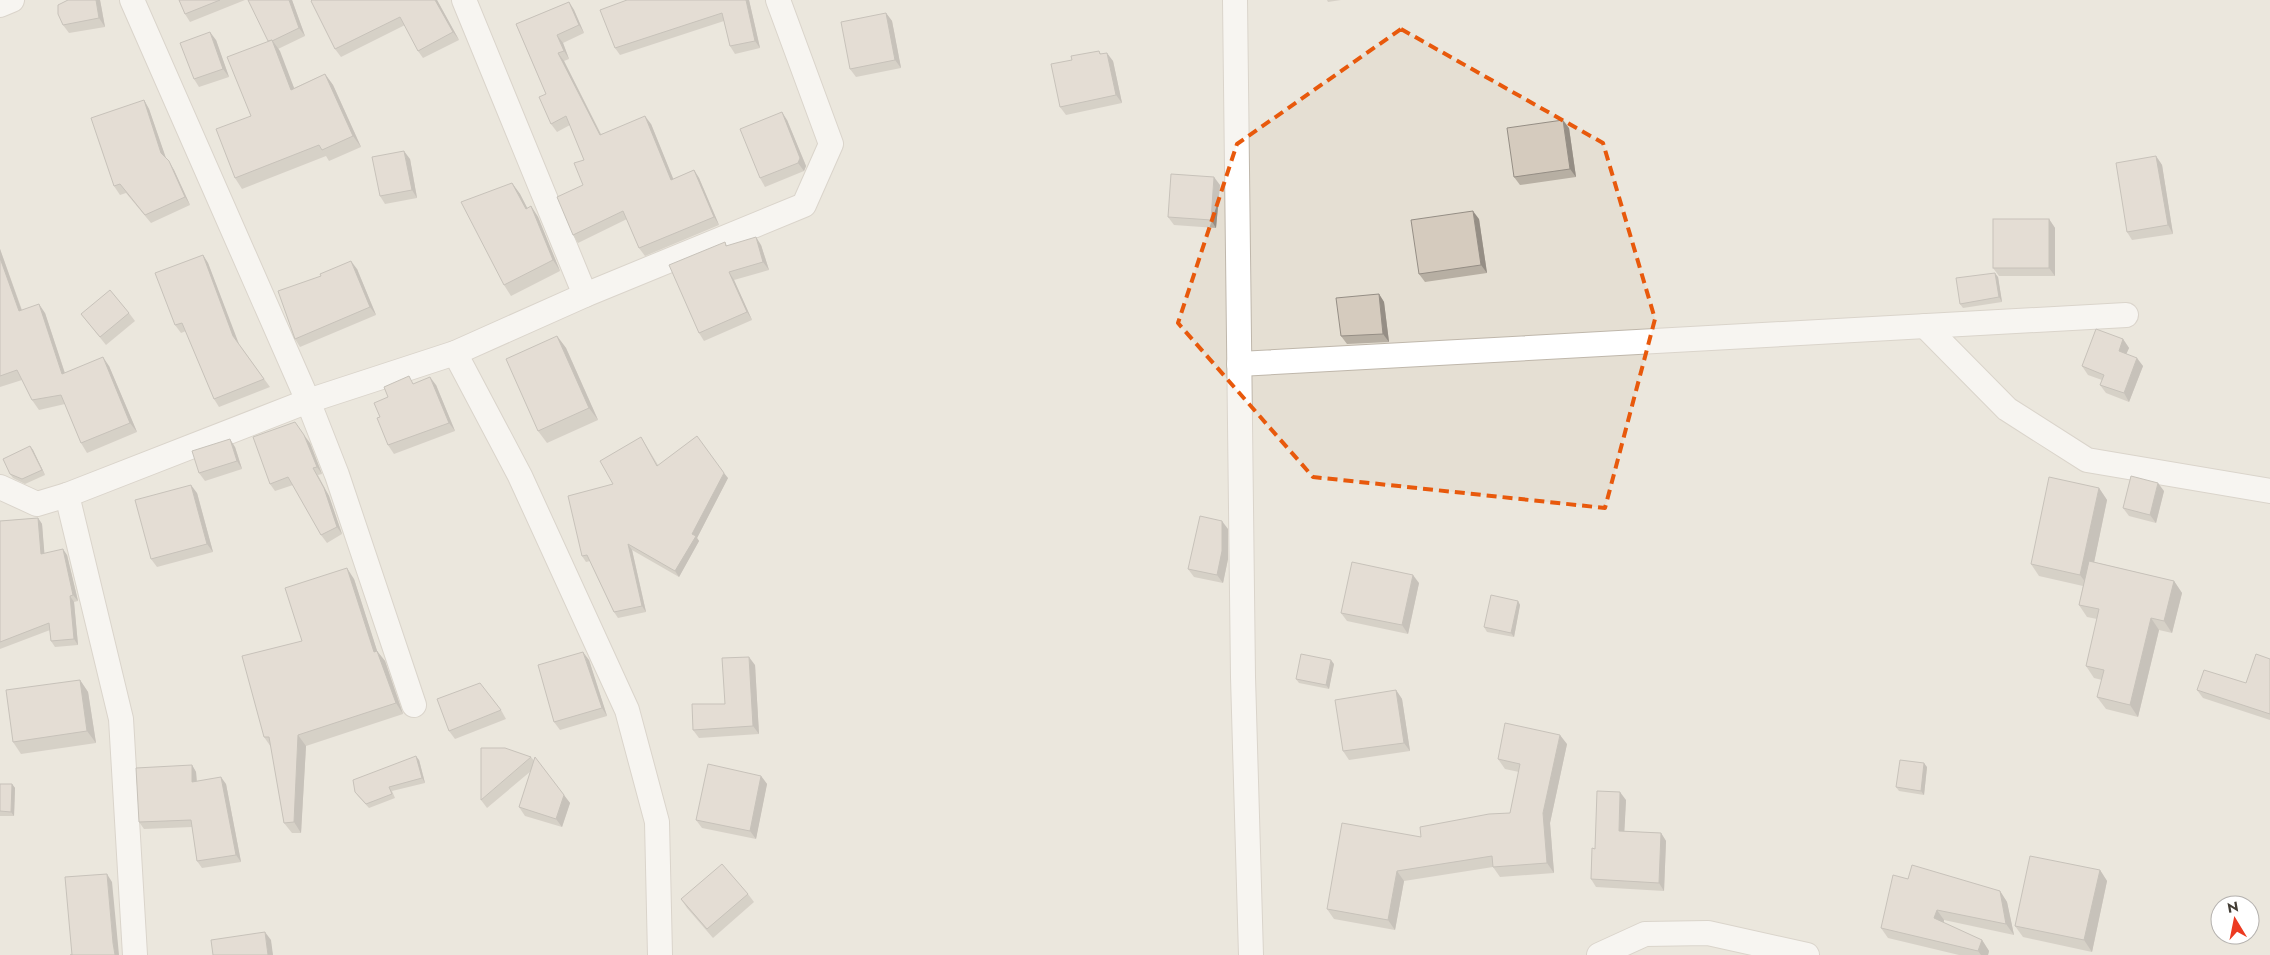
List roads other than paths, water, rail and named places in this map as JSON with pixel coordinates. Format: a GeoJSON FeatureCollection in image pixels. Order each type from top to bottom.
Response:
{"type":"FeatureCollection","features":[{"type":"Feature","properties":{"kind":"street"},"geometry":{"type":"LineString","coordinates":[[0,5],[12,0]]}},
{"type":"Feature","properties":{"kind":"street"},"geometry":{"type":"LineString","coordinates":[[132,0],[308,401],[337,474],[414,705]]}},
{"type":"Feature","properties":{"kind":"street"},"geometry":{"type":"LineString","coordinates":[[464,0],[584,295]]}},
{"type":"Feature","properties":{"kind":"street"},"geometry":{"type":"LineString","coordinates":[[0,487],[36,504],[67,495],[308,401],[455,354],[584,295],[804,205],[831,144],[778,0]]}},
{"type":"Feature","properties":{"kind":"street"},"geometry":{"type":"LineString","coordinates":[[1235,0],[1243,676],[1251,955]]}},
{"type":"Feature","properties":{"kind":"street"},"geometry":{"type":"LineString","coordinates":[[1239,364],[2126,315]]}},
{"type":"Feature","properties":{"kind":"street"},"geometry":{"type":"LineString","coordinates":[[1925,326],[2008,409],[2087,460],[2270,491]]}},
{"type":"Feature","properties":{"kind":"street"},"geometry":{"type":"LineString","coordinates":[[455,354],[520,476],[627,710],[657,822],[660,955]]}},
{"type":"Feature","properties":{"kind":"street"},"geometry":{"type":"LineString","coordinates":[[67,495],[121,719],[135,955]]}},
{"type":"Feature","properties":{"kind":"street"},"geometry":{"type":"LineString","coordinates":[[1599,955],[1645,934],[1708,933],[1807,955]]}}]}
